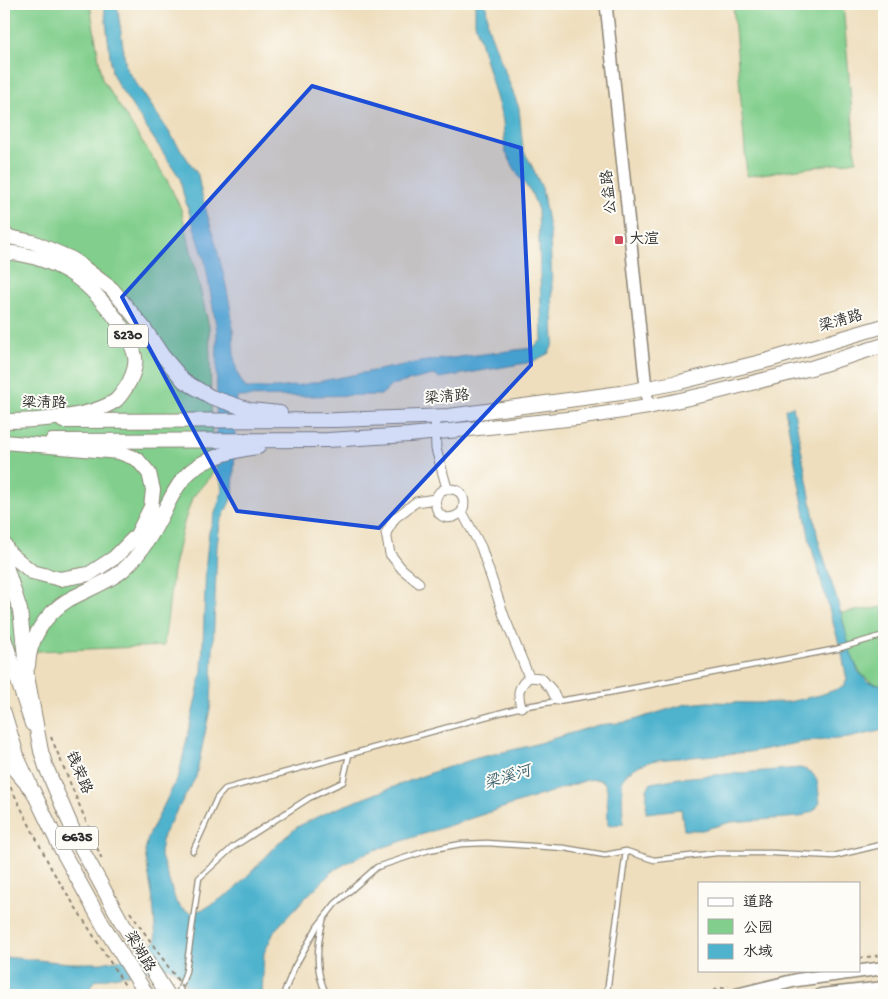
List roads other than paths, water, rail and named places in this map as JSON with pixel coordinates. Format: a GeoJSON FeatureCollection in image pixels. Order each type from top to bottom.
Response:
{"type":"FeatureCollection","features":[{"type":"Feature","properties":{"kind":"main road"},"geometry":{"type":"LineString","coordinates":[[4,236],[33,242],[72,259],[112,288],[184,381],[211,397],[250,415]]}},
{"type":"Feature","properties":{"kind":"main road","name":"S230"},"geometry":{"type":"LineString","coordinates":[[4,252],[29,255],[67,271],[102,300],[128,336],[136,359],[130,382],[116,400],[96,411],[33,421]]}},
{"type":"Feature","properties":{"kind":"main road","name":"梁清路"},"geometry":{"type":"LineString","coordinates":[[4,421],[204,420],[250,415],[336,420],[435,416],[516,407],[680,382],[769,360],[884,326]]}},
{"type":"Feature","properties":{"kind":"main road"},"geometry":{"type":"LineString","coordinates":[[27,676],[28,655],[36,635],[48,616],[68,601],[95,588],[123,570],[148,542],[175,490],[191,472],[212,458],[240,449],[315,440],[436,432],[577,418],[648,407],[712,394],[811,368],[884,345]]}},
{"type":"Feature","properties":{"kind":"main road"},"geometry":{"type":"LineString","coordinates":[[9,442],[206,439],[315,440]]}},
{"type":"Feature","properties":{"kind":"main road"},"geometry":{"type":"LineString","coordinates":[[4,544],[9,553],[32,572],[60,579],[89,574],[114,558],[136,534],[151,507],[153,490],[149,473],[137,460],[119,452],[9,442]]}},
{"type":"Feature","properties":{"kind":"main road"},"geometry":{"type":"LineString","coordinates":[[4,560],[20,610],[27,676],[41,751]]}},
{"type":"Feature","properties":{"kind":"main road"},"geometry":{"type":"LineString","coordinates":[[4,638],[41,751]]}},
{"type":"Feature","properties":{"kind":"main road"},"geometry":{"type":"LineString","coordinates":[[4,713],[18,759],[33,791]]}},
{"type":"Feature","properties":{"kind":"main road"},"geometry":{"type":"LineString","coordinates":[[4,744],[13,768],[33,791]]}},
{"type":"Feature","properties":{"kind":"main road","name":"G635"},"geometry":{"type":"LineString","coordinates":[[41,751],[78,842],[125,916],[168,995]]}},
{"type":"Feature","properties":{"kind":"main road","name":"梁湖路"},"geometry":{"type":"LineString","coordinates":[[33,791],[59,846],[103,925],[147,995]]}},
{"type":"Feature","properties":{"kind":"main road"},"geometry":{"type":"LineString","coordinates":[[860,971],[884,968]]}},
{"type":"Feature","properties":{"kind":"main road"},"geometry":{"type":"LineString","coordinates":[[736,995],[797,980],[855,972]]}},
{"type":"Feature","properties":{"kind":"main road"},"geometry":{"type":"LineString","coordinates":[[826,995],[884,988]]}},
{"type":"Feature","properties":{"kind":"street","name":"公益路"},"geometry":{"type":"LineString","coordinates":[[606,4],[648,407]]}},
{"type":"Feature","properties":{"kind":"street"},"geometry":{"type":"LineString","coordinates":[[435,416],[436,448],[447,488]]}},
{"type":"Feature","properties":{"kind":"street"},"geometry":{"type":"LineString","coordinates":[[447,488],[456,489],[463,495],[465,503],[462,512],[456,517],[448,518],[440,514],[435,507],[435,499],[439,492],[447,488]]}},
{"type":"Feature","properties":{"kind":"street"},"geometry":{"type":"LineString","coordinates":[[419,583],[402,569],[390,554],[386,533],[395,518],[416,502],[435,499]]}},
{"type":"Feature","properties":{"kind":"street"},"geometry":{"type":"LineString","coordinates":[[462,512],[481,547],[504,616],[529,677]]}},
{"type":"Feature","properties":{"kind":"street"},"geometry":{"type":"LineString","coordinates":[[521,707],[517,696],[521,684],[529,677],[542,678],[557,700]]}},
{"type":"Feature","properties":{"kind":"lane"},"geometry":{"type":"LineString","coordinates":[[193,852],[217,798],[225,790],[521,707],[614,692],[837,648],[884,635]]}},
{"type":"Feature","properties":{"kind":"lane"},"geometry":{"type":"LineString","coordinates":[[178,995],[186,971],[199,878],[234,847],[309,798],[343,782],[349,755]]}},
{"type":"Feature","properties":{"kind":"lane"},"geometry":{"type":"LineString","coordinates":[[283,995],[294,968],[324,918],[335,904],[377,867],[429,850],[461,844],[487,843],[564,848],[605,855],[626,852],[654,860],[717,853],[834,856],[884,844]]}},
{"type":"Feature","properties":{"kind":"lane"},"geometry":{"type":"LineString","coordinates":[[600,995],[607,992],[626,852]]}},
{"type":"Feature","properties":{"kind":"lane"},"geometry":{"type":"LineString","coordinates":[[324,918],[319,940],[318,975],[327,995]]}},
{"type":"Feature","properties":{"kind":"water","name":"梁溪河"},"geometry":{"type":"Polygon","coordinates":[[[104,4],[117,4],[126,68],[198,175],[228,293],[236,367],[238,375],[246,388],[275,388],[301,385],[419,362],[532,348],[542,340],[538,210],[531,192],[519,177],[505,151],[503,121],[475,23],[475,4],[486,4],[488,27],[519,108],[523,150],[542,188],[550,234],[554,342],[549,353],[532,362],[440,378],[433,375],[392,385],[381,395],[237,397],[233,495],[220,523],[217,546],[211,704],[196,777],[163,835],[160,853],[176,902],[182,909],[191,913],[206,908],[233,891],[297,827],[325,813],[433,772],[598,725],[627,722],[686,704],[708,702],[788,702],[820,695],[843,687],[847,680],[842,654],[810,542],[785,409],[793,406],[818,539],[841,613],[850,650],[858,671],[868,682],[884,685],[884,730],[848,738],[803,742],[750,752],[656,760],[640,765],[627,773],[622,781],[623,824],[608,825],[607,789],[604,782],[597,779],[587,780],[366,853],[334,870],[275,930],[264,953],[262,995],[188,995],[187,987],[179,973],[167,967],[97,980],[91,986],[90,995],[4,995],[4,957],[70,963],[101,963],[129,958],[156,941],[153,901],[145,852],[148,837],[179,775],[202,671],[206,561],[209,532],[222,492],[221,482],[216,471],[217,331],[205,261],[180,178],[112,73],[104,4]]]}},
{"type":"Feature","properties":{"kind":"water"},"geometry":{"type":"Polygon","coordinates":[[[800,768],[807,770],[815,776],[820,802],[815,810],[800,817],[731,822],[702,830],[684,830],[681,809],[646,813],[647,789],[651,783],[679,778],[800,768]]]}},
{"type":"Feature","properties":{"kind":"place","name":"大渲"},"geometry":{"type":"Point","coordinates":[619,240]}}]}
